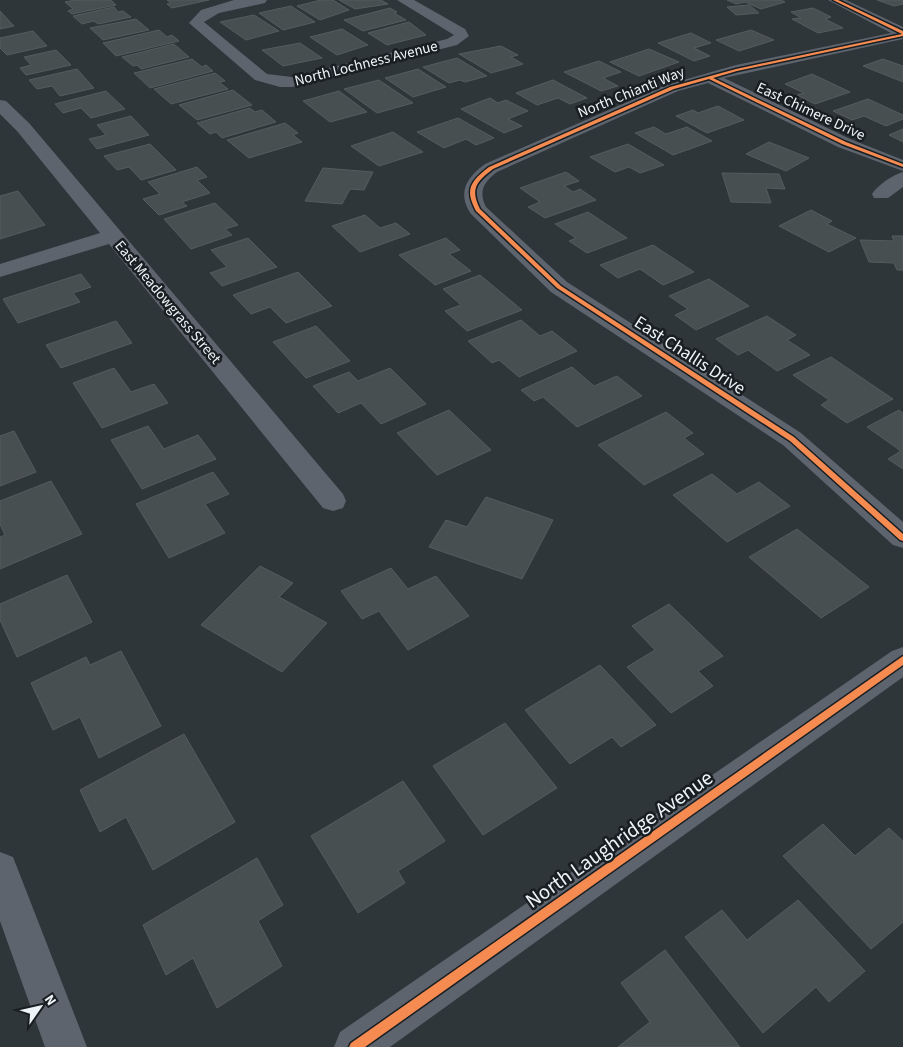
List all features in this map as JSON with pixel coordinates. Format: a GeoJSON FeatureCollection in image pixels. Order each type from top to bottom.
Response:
{"type":"FeatureCollection","features":[{"type":"Feature","properties":{"kind":"street","name":"North Lochness Avenue"},"geometry":{"type":"LineString","coordinates":[[260,0],[212,11],[198,19],[196,23],[261,77],[280,82],[292,82],[452,42],[462,36],[460,32],[404,0]]}},
{"type":"Feature","properties":{"kind":"street"},"geometry":{"type":"LineString","coordinates":[[835,0],[903,34]]}},
{"type":"Feature","properties":{"kind":"street","name":"North Chianti Way"},"geometry":{"type":"LineString","coordinates":[[472,189],[480,177],[490,168],[646,98],[708,77],[903,34]]}},
{"type":"Feature","properties":{"kind":"street","name":"East Chimere Drive"},"geometry":{"type":"LineString","coordinates":[[708,77],[844,143],[903,166]]}},
{"type":"Feature","properties":{"kind":"street","name":"East Meadowgrass Street"},"geometry":{"type":"LineString","coordinates":[[0,105],[23,127],[333,501]]}},
{"type":"Feature","properties":{"kind":"street"},"geometry":{"type":"LineString","coordinates":[[0,132],[23,127]]}},
{"type":"Feature","properties":{"kind":"street"},"geometry":{"type":"LineString","coordinates":[[881,194],[903,178]]}},
{"type":"Feature","properties":{"kind":"street","name":"East Challis Drive"},"geometry":{"type":"LineString","coordinates":[[472,189],[473,200],[478,210],[559,287],[792,439],[903,538]]}},
{"type":"Feature","properties":{"kind":"street"},"geometry":{"type":"LineString","coordinates":[[0,271],[113,236]]}},
{"type":"Feature","properties":{"kind":"street","name":"North Laughridge Avenue"},"geometry":{"type":"LineString","coordinates":[[355,1047],[903,660]]}},
{"type":"Feature","properties":{"kind":"street"},"geometry":{"type":"LineString","coordinates":[[0,870],[66,1047]]}},
{"type":"Feature","properties":{"kind":"building"},"geometry":{"type":"Polygon","coordinates":[[[75,0],[111,0],[116,5],[72,14],[68,11],[73,9],[65,2],[75,0]]]}},
{"type":"Feature","properties":{"kind":"building"},"geometry":{"type":"Polygon","coordinates":[[[167,0],[209,0],[172,8],[167,4],[171,3],[167,0]]]}},
{"type":"Feature","properties":{"kind":"building"},"geometry":{"type":"Polygon","coordinates":[[[321,0],[333,0],[349,10],[320,20],[297,6],[321,0]]]}},
{"type":"Feature","properties":{"kind":"building"},"geometry":{"type":"Polygon","coordinates":[[[339,0],[381,0],[388,4],[355,9],[339,0]]]}},
{"type":"Feature","properties":{"kind":"building"},"geometry":{"type":"Polygon","coordinates":[[[727,0],[781,0],[785,2],[761,9],[745,2],[736,4],[727,0]]]}},
{"type":"Feature","properties":{"kind":"building"},"geometry":{"type":"Polygon","coordinates":[[[877,0],[903,0],[903,4],[894,6],[877,0]]]}},
{"type":"Feature","properties":{"kind":"building"},"geometry":{"type":"Polygon","coordinates":[[[749,5],[759,13],[736,15],[727,7],[749,5]]]}},
{"type":"Feature","properties":{"kind":"building"},"geometry":{"type":"Polygon","coordinates":[[[291,6],[315,22],[283,30],[259,13],[291,6]]]}},
{"type":"Feature","properties":{"kind":"building"},"geometry":{"type":"Polygon","coordinates":[[[114,7],[118,12],[123,11],[131,17],[98,24],[94,21],[82,24],[73,16],[114,7]]]}},
{"type":"Feature","properties":{"kind":"building"},"geometry":{"type":"Polygon","coordinates":[[[390,8],[397,12],[394,13],[406,20],[363,31],[344,20],[390,8]]]}},
{"type":"Feature","properties":{"kind":"building"},"geometry":{"type":"Polygon","coordinates":[[[813,8],[831,17],[825,19],[843,28],[818,33],[792,19],[801,18],[791,12],[813,8]]]}},
{"type":"Feature","properties":{"kind":"building"},"geometry":{"type":"Polygon","coordinates":[[[0,11],[14,26],[0,29],[0,11]]]}},
{"type":"Feature","properties":{"kind":"building"},"geometry":{"type":"Polygon","coordinates":[[[254,15],[279,31],[246,40],[220,22],[254,15]]]}},
{"type":"Feature","properties":{"kind":"building"},"geometry":{"type":"Polygon","coordinates":[[[136,19],[149,30],[103,40],[90,28],[136,19]]]}},
{"type":"Feature","properties":{"kind":"building"},"geometry":{"type":"Polygon","coordinates":[[[409,22],[426,35],[387,45],[368,33],[409,22]]]}},
{"type":"Feature","properties":{"kind":"building"},"geometry":{"type":"Polygon","coordinates":[[[342,29],[368,45],[337,55],[310,37],[342,29]]]}},
{"type":"Feature","properties":{"kind":"building"},"geometry":{"type":"Polygon","coordinates":[[[159,30],[167,37],[172,35],[179,41],[116,56],[103,43],[159,30]]]}},
{"type":"Feature","properties":{"kind":"building"},"geometry":{"type":"Polygon","coordinates":[[[751,30],[774,40],[739,51],[716,40],[751,30]]]}},
{"type":"Feature","properties":{"kind":"building"},"geometry":{"type":"Polygon","coordinates":[[[33,31],[47,46],[7,55],[0,48],[0,38],[33,31]]]}},
{"type":"Feature","properties":{"kind":"building"},"geometry":{"type":"Polygon","coordinates":[[[691,33],[711,43],[694,48],[710,56],[694,61],[658,43],[691,33]]]}},
{"type":"Feature","properties":{"kind":"building"},"geometry":{"type":"Polygon","coordinates":[[[300,43],[322,58],[283,66],[262,50],[300,43]]]}},
{"type":"Feature","properties":{"kind":"building"},"geometry":{"type":"Polygon","coordinates":[[[174,44],[189,57],[141,69],[137,65],[133,66],[122,57],[174,44]]]}},
{"type":"Feature","properties":{"kind":"building"},"geometry":{"type":"Polygon","coordinates":[[[501,46],[518,55],[511,57],[523,64],[491,73],[459,54],[501,46]]]}},
{"type":"Feature","properties":{"kind":"building"},"geometry":{"type":"Polygon","coordinates":[[[649,49],[679,62],[639,76],[610,62],[649,49]]]}},
{"type":"Feature","properties":{"kind":"building"},"geometry":{"type":"Polygon","coordinates":[[[56,50],[71,65],[26,75],[20,68],[31,65],[24,57],[56,50]]]}},
{"type":"Feature","properties":{"kind":"building"},"geometry":{"type":"Polygon","coordinates":[[[457,58],[487,76],[465,82],[460,80],[449,83],[423,67],[457,58]]]}},
{"type":"Feature","properties":{"kind":"building"},"geometry":{"type":"Polygon","coordinates":[[[192,59],[202,67],[206,65],[213,71],[150,88],[134,73],[192,59]]]}},
{"type":"Feature","properties":{"kind":"building"},"geometry":{"type":"Polygon","coordinates":[[[883,59],[903,66],[903,82],[863,66],[883,59]]]}},
{"type":"Feature","properties":{"kind":"building"},"geometry":{"type":"Polygon","coordinates":[[[599,61],[621,72],[603,78],[618,86],[601,91],[564,72],[599,61]]]}},
{"type":"Feature","properties":{"kind":"building"},"geometry":{"type":"Polygon","coordinates":[[[77,69],[94,88],[60,96],[52,86],[37,89],[29,80],[77,69]]]}},
{"type":"Feature","properties":{"kind":"building"},"geometry":{"type":"Polygon","coordinates":[[[418,69],[446,87],[413,97],[385,78],[418,69]]]}},
{"type":"Feature","properties":{"kind":"building"},"geometry":{"type":"Polygon","coordinates":[[[215,73],[225,81],[219,82],[228,89],[171,104],[154,89],[215,73]]]}},
{"type":"Feature","properties":{"kind":"building"},"geometry":{"type":"Polygon","coordinates":[[[812,74],[850,92],[815,104],[797,95],[804,93],[785,84],[812,74]]]}},
{"type":"Feature","properties":{"kind":"building"},"geometry":{"type":"Polygon","coordinates":[[[379,80],[413,103],[377,113],[344,89],[379,80]]]}},
{"type":"Feature","properties":{"kind":"building"},"geometry":{"type":"Polygon","coordinates":[[[553,80],[587,98],[570,104],[558,98],[537,105],[516,93],[553,80]]]}},
{"type":"Feature","properties":{"kind":"building"},"geometry":{"type":"Polygon","coordinates":[[[233,90],[252,105],[197,120],[179,105],[233,90]]]}},
{"type":"Feature","properties":{"kind":"building"},"geometry":{"type":"Polygon","coordinates":[[[106,91],[125,109],[91,118],[81,108],[63,113],[55,104],[106,91]]]}},
{"type":"Feature","properties":{"kind":"building"},"geometry":{"type":"Polygon","coordinates":[[[339,91],[367,112],[330,122],[303,101],[339,91]]]}},
{"type":"Feature","properties":{"kind":"building"},"geometry":{"type":"Polygon","coordinates":[[[490,98],[498,103],[506,100],[528,111],[508,119],[522,126],[504,133],[461,109],[490,98]]]}},
{"type":"Feature","properties":{"kind":"building"},"geometry":{"type":"Polygon","coordinates":[[[868,99],[903,115],[903,119],[886,126],[864,116],[852,120],[833,111],[868,99]]]}},
{"type":"Feature","properties":{"kind":"building"},"geometry":{"type":"Polygon","coordinates":[[[718,106],[744,120],[707,133],[676,116],[693,110],[698,113],[718,106]]]}},
{"type":"Feature","properties":{"kind":"building"},"geometry":{"type":"Polygon","coordinates":[[[250,108],[255,112],[262,110],[276,122],[222,138],[216,132],[210,134],[197,123],[250,108]]]}},
{"type":"Feature","properties":{"kind":"building"},"geometry":{"type":"Polygon","coordinates":[[[131,116],[149,135],[97,149],[89,139],[106,135],[97,125],[131,116]]]}},
{"type":"Feature","properties":{"kind":"building"},"geometry":{"type":"Polygon","coordinates":[[[458,118],[494,138],[476,145],[466,139],[444,148],[417,132],[458,118]]]}},
{"type":"Feature","properties":{"kind":"building"},"geometry":{"type":"Polygon","coordinates":[[[285,123],[298,133],[293,135],[302,142],[249,158],[227,140],[285,123]]]}},
{"type":"Feature","properties":{"kind":"building"},"geometry":{"type":"Polygon","coordinates":[[[654,127],[666,134],[687,127],[712,141],[673,155],[635,133],[654,127]]]}},
{"type":"Feature","properties":{"kind":"building"},"geometry":{"type":"Polygon","coordinates":[[[903,129],[903,142],[889,135],[903,129]]]}},
{"type":"Feature","properties":{"kind":"building"},"geometry":{"type":"Polygon","coordinates":[[[393,132],[423,152],[379,166],[351,146],[393,132]]]}},
{"type":"Feature","properties":{"kind":"building"},"geometry":{"type":"Polygon","coordinates":[[[769,142],[809,158],[786,171],[746,154],[769,142]]]}},
{"type":"Feature","properties":{"kind":"building"},"geometry":{"type":"Polygon","coordinates":[[[150,144],[176,170],[141,180],[129,167],[117,170],[104,156],[150,144]]]}},
{"type":"Feature","properties":{"kind":"building"},"geometry":{"type":"Polygon","coordinates":[[[628,144],[664,165],[640,173],[629,167],[615,172],[590,157],[628,144]]]}},
{"type":"Feature","properties":{"kind":"building"},"geometry":{"type":"Polygon","coordinates":[[[197,167],[207,177],[197,180],[210,193],[182,202],[187,206],[159,215],[143,199],[160,194],[148,182],[197,167]]]}},
{"type":"Feature","properties":{"kind":"building"},"geometry":{"type":"Polygon","coordinates":[[[323,168],[373,172],[364,190],[350,189],[342,204],[305,201],[323,168]]]}},
{"type":"Feature","properties":{"kind":"building"},"geometry":{"type":"Polygon","coordinates":[[[566,172],[579,181],[564,186],[573,192],[580,189],[596,200],[545,218],[528,207],[540,202],[520,188],[566,172]]]}},
{"type":"Feature","properties":{"kind":"building"},"geometry":{"type":"Polygon","coordinates":[[[722,173],[779,174],[785,189],[766,188],[771,203],[731,202],[722,173]]]}},
{"type":"Feature","properties":{"kind":"building"},"geometry":{"type":"Polygon","coordinates":[[[18,191],[45,225],[0,239],[0,196],[18,191]]]}},
{"type":"Feature","properties":{"kind":"building"},"geometry":{"type":"Polygon","coordinates":[[[215,203],[238,225],[225,229],[232,235],[191,249],[164,219],[215,203]]]}},
{"type":"Feature","properties":{"kind":"building"},"geometry":{"type":"Polygon","coordinates":[[[811,210],[832,221],[827,224],[856,238],[829,252],[779,226],[811,210]]]}},
{"type":"Feature","properties":{"kind":"building"},"geometry":{"type":"Polygon","coordinates":[[[588,212],[627,238],[587,253],[569,241],[576,238],[555,224],[588,212]]]}},
{"type":"Feature","properties":{"kind":"building"},"geometry":{"type":"Polygon","coordinates":[[[365,215],[380,228],[396,223],[410,234],[360,252],[332,226],[365,215]]]}},
{"type":"Feature","properties":{"kind":"building"},"geometry":{"type":"Polygon","coordinates":[[[892,236],[903,236],[903,270],[897,270],[894,263],[869,262],[860,240],[894,241],[892,236]]]}},
{"type":"Feature","properties":{"kind":"building"},"geometry":{"type":"Polygon","coordinates":[[[248,238],[277,267],[222,286],[210,273],[227,267],[211,250],[248,238]]]}},
{"type":"Feature","properties":{"kind":"building"},"geometry":{"type":"Polygon","coordinates":[[[446,238],[460,250],[449,254],[471,271],[435,285],[399,255],[446,238]]]}},
{"type":"Feature","properties":{"kind":"building"},"geometry":{"type":"Polygon","coordinates":[[[653,245],[694,272],[663,285],[640,269],[618,278],[600,265],[653,245]]]}},
{"type":"Feature","properties":{"kind":"building"},"geometry":{"type":"Polygon","coordinates":[[[298,272],[332,306],[286,323],[270,307],[251,314],[233,295],[298,272]]]}},
{"type":"Feature","properties":{"kind":"building"},"geometry":{"type":"Polygon","coordinates":[[[81,274],[91,287],[73,293],[80,302],[18,323],[3,299],[81,274]]]}},
{"type":"Feature","properties":{"kind":"building"},"geometry":{"type":"Polygon","coordinates":[[[480,275],[522,310],[467,331],[445,311],[461,305],[443,289],[480,275]]]}},
{"type":"Feature","properties":{"kind":"building"},"geometry":{"type":"Polygon","coordinates":[[[709,279],[749,306],[696,330],[675,315],[688,309],[669,296],[709,279]]]}},
{"type":"Feature","properties":{"kind":"building"},"geometry":{"type":"Polygon","coordinates":[[[767,316],[796,335],[787,340],[810,355],[777,371],[748,350],[738,355],[716,339],[767,316]]]}},
{"type":"Feature","properties":{"kind":"building"},"geometry":{"type":"Polygon","coordinates":[[[521,320],[540,336],[552,331],[577,351],[519,377],[499,360],[492,363],[468,341],[521,320]]]}},
{"type":"Feature","properties":{"kind":"building"},"geometry":{"type":"Polygon","coordinates":[[[116,321],[132,343],[61,368],[46,345],[116,321]]]}},
{"type":"Feature","properties":{"kind":"building"},"geometry":{"type":"Polygon","coordinates":[[[316,326],[350,361],[306,378],[273,342],[316,326]]]}},
{"type":"Feature","properties":{"kind":"building"},"geometry":{"type":"Polygon","coordinates":[[[831,357],[893,399],[847,423],[821,405],[829,400],[793,375],[831,357]]]}},
{"type":"Feature","properties":{"kind":"building"},"geometry":{"type":"Polygon","coordinates":[[[572,367],[594,386],[617,376],[642,396],[577,427],[543,397],[534,401],[521,390],[572,367]]]}},
{"type":"Feature","properties":{"kind":"building"},"geometry":{"type":"Polygon","coordinates":[[[114,368],[131,392],[154,384],[168,403],[102,428],[73,383],[114,368]]]}},
{"type":"Feature","properties":{"kind":"building"},"geometry":{"type":"Polygon","coordinates":[[[390,368],[426,404],[381,424],[361,403],[338,413],[313,386],[349,372],[358,381],[390,368]]]}},
{"type":"Feature","properties":{"kind":"building"},"geometry":{"type":"Polygon","coordinates":[[[449,410],[491,450],[437,475],[397,433],[449,410]]]}},
{"type":"Feature","properties":{"kind":"building"},"geometry":{"type":"Polygon","coordinates":[[[899,410],[903,413],[903,469],[888,459],[901,451],[867,427],[899,410]]]}},
{"type":"Feature","properties":{"kind":"building"},"geometry":{"type":"Polygon","coordinates":[[[666,412],[693,433],[684,438],[704,454],[644,485],[598,445],[666,412]]]}},
{"type":"Feature","properties":{"kind":"building"},"geometry":{"type":"Polygon","coordinates":[[[148,426],[164,449],[198,435],[216,459],[142,489],[111,440],[148,426]]]}},
{"type":"Feature","properties":{"kind":"building"},"geometry":{"type":"Polygon","coordinates":[[[14,431],[36,472],[0,486],[0,436],[14,431]]]}},
{"type":"Feature","properties":{"kind":"building"},"geometry":{"type":"Polygon","coordinates":[[[213,472],[229,494],[205,504],[225,533],[169,558],[136,504],[213,472]]]}},
{"type":"Feature","properties":{"kind":"building"},"geometry":{"type":"Polygon","coordinates":[[[712,474],[737,494],[759,482],[790,506],[727,542],[673,495],[712,474]]]}},
{"type":"Feature","properties":{"kind":"building"},"geometry":{"type":"Polygon","coordinates":[[[51,481],[82,534],[0,569],[0,537],[5,535],[0,524],[0,501],[51,481]]]}},
{"type":"Feature","properties":{"kind":"building"},"geometry":{"type":"Polygon","coordinates":[[[486,497],[553,520],[522,579],[429,547],[446,520],[467,527],[486,497]]]}},
{"type":"Feature","properties":{"kind":"building"},"geometry":{"type":"Polygon","coordinates":[[[797,529],[869,587],[821,618],[749,557],[797,529]]]}},
{"type":"Feature","properties":{"kind":"building"},"geometry":{"type":"Polygon","coordinates":[[[260,566],[293,583],[279,597],[327,623],[282,672],[201,625],[260,566]]]}},
{"type":"Feature","properties":{"kind":"building"},"geometry":{"type":"Polygon","coordinates":[[[391,568],[408,589],[436,576],[469,616],[408,650],[379,611],[362,619],[341,591],[391,568]]]}},
{"type":"Feature","properties":{"kind":"building"},"geometry":{"type":"Polygon","coordinates":[[[67,575],[92,622],[17,657],[0,620],[0,604],[67,575]]]}},
{"type":"Feature","properties":{"kind":"building"},"geometry":{"type":"Polygon","coordinates":[[[669,604],[723,656],[698,671],[713,686],[671,713],[627,667],[655,650],[632,626],[669,604]]]}},
{"type":"Feature","properties":{"kind":"building"},"geometry":{"type":"Polygon","coordinates":[[[121,651],[161,726],[99,758],[80,717],[53,730],[31,683],[86,657],[90,665],[121,651]]]}},
{"type":"Feature","properties":{"kind":"building"},"geometry":{"type":"Polygon","coordinates":[[[600,665],[656,725],[621,747],[612,737],[570,764],[525,710],[600,665]]]}},
{"type":"Feature","properties":{"kind":"building"},"geometry":{"type":"Polygon","coordinates":[[[505,723],[557,788],[483,835],[433,766],[505,723]]]}},
{"type":"Feature","properties":{"kind":"building"},"geometry":{"type":"Polygon","coordinates":[[[184,734],[235,822],[153,870],[126,817],[100,832],[80,790],[184,734]]]}},
{"type":"Feature","properties":{"kind":"building"},"geometry":{"type":"Polygon","coordinates":[[[403,781],[445,841],[398,871],[405,883],[358,913],[311,836],[403,781]]]}},
{"type":"Feature","properties":{"kind":"building"},"geometry":{"type":"Polygon","coordinates":[[[823,824],[855,856],[889,828],[903,841],[903,922],[871,949],[783,856],[823,824]]]}},
{"type":"Feature","properties":{"kind":"building"},"geometry":{"type":"Polygon","coordinates":[[[257,858],[283,905],[258,921],[282,966],[217,1008],[193,958],[166,975],[143,925],[257,858]]]}},
{"type":"Feature","properties":{"kind":"building"},"geometry":{"type":"Polygon","coordinates":[[[798,900],[865,971],[829,1002],[816,987],[763,1033],[685,937],[722,910],[747,940],[798,900]]]}},
{"type":"Feature","properties":{"kind":"building"},"geometry":{"type":"Polygon","coordinates":[[[665,950],[740,1047],[618,1047],[650,1022],[621,983],[665,950]]]}},
{"type":"Feature","properties":{"kind":"cycle path"},"geometry":{"type":"LineString","coordinates":[[835,0],[903,33]]}},
{"type":"Feature","properties":{"kind":"cycle path"},"geometry":{"type":"LineString","coordinates":[[903,35],[736,70],[672,88],[491,168],[479,177],[472,189],[473,200],[478,210],[559,287],[792,439],[903,538]]}},
{"type":"Feature","properties":{"kind":"cycle path"},"geometry":{"type":"LineString","coordinates":[[708,77],[844,143],[903,166]]}},
{"type":"Feature","properties":{"kind":"cycle path"},"geometry":{"type":"LineString","coordinates":[[355,1047],[903,660]]}}]}
